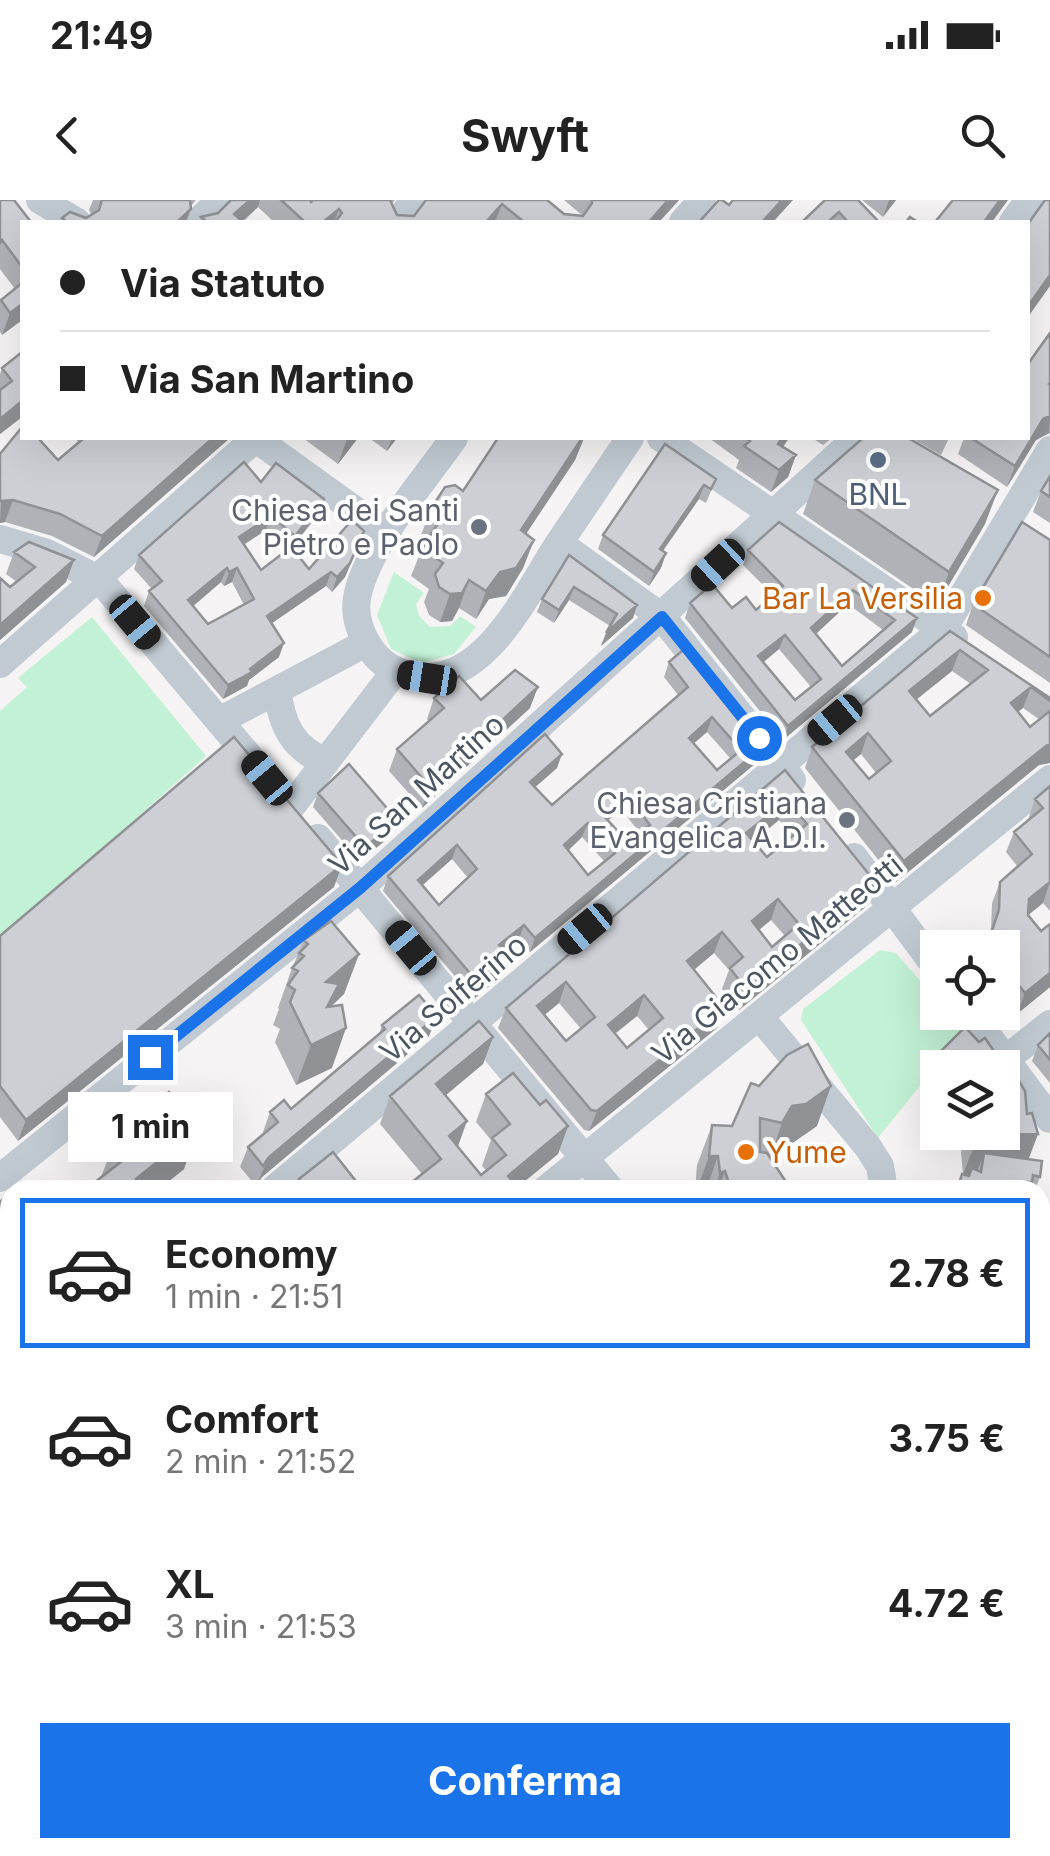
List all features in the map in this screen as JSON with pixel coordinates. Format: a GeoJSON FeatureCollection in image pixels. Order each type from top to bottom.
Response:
{"type":"FeatureCollection","features":[{"type":"Feature","properties":{"kind":"street"},"geometry":{"type":"LineString","coordinates":[[40,200],[74,212]]}},
{"type":"Feature","properties":{"kind":"street"},"geometry":{"type":"LineString","coordinates":[[200,220],[220,200]]}},
{"type":"Feature","properties":{"kind":"street"},"geometry":{"type":"LineString","coordinates":[[685,220],[702,200]]}},
{"type":"Feature","properties":{"kind":"street"},"geometry":{"type":"LineString","coordinates":[[0,664],[100,580],[253,440]]}},
{"type":"Feature","properties":{"kind":"street"},"geometry":{"type":"LineString","coordinates":[[258,440],[388,534]]}},
{"type":"Feature","properties":{"kind":"street"},"geometry":{"type":"LineString","coordinates":[[453,440],[388,534],[357,596],[357,621],[366,643],[382,662],[427,678],[450,674],[496,638],[629,440]]}},
{"type":"Feature","properties":{"kind":"street"},"geometry":{"type":"LineString","coordinates":[[664,440],[974,651]]}},
{"type":"Feature","properties":{"kind":"street","name":"Via San Martino"},"geometry":{"type":"LineString","coordinates":[[0,1178],[360,888],[856,440]]}},
{"type":"Feature","properties":{"kind":"street","name":"Via Solferino"},"geometry":{"type":"LineString","coordinates":[[285,1180],[943,630],[1050,450]]}},
{"type":"Feature","properties":{"kind":"street"},"geometry":{"type":"LineString","coordinates":[[979,500],[1036,536]]}},
{"type":"Feature","properties":{"kind":"street"},"geometry":{"type":"LineString","coordinates":[[0,538],[47,553],[100,580],[603,1180]]}},
{"type":"Feature","properties":{"kind":"street"},"geometry":{"type":"LineString","coordinates":[[559,543],[662,617],[811,804]]}},
{"type":"Feature","properties":{"kind":"street"},"geometry":{"type":"LineString","coordinates":[[218,720],[366,643]]}},
{"type":"Feature","properties":{"kind":"street"},"geometry":{"type":"LineString","coordinates":[[292,807],[396,670]]}},
{"type":"Feature","properties":{"kind":"street"},"geometry":{"type":"LineString","coordinates":[[277,690],[281,718],[290,737],[306,754],[326,762]]}},
{"type":"Feature","properties":{"kind":"street","name":"Via Giacomo Matteotti"},"geometry":{"type":"LineString","coordinates":[[557,1180],[1050,780]]}},
{"type":"Feature","properties":{"kind":"street"},"geometry":{"type":"LineString","coordinates":[[834,833],[920,944]]}},
{"type":"Feature","properties":{"kind":"street"},"geometry":{"type":"LineString","coordinates":[[759,1016],[868,1146],[880,1166],[882,1180]]}},
{"type":"Feature","properties":{"kind":"street"},"geometry":{"type":"LineString","coordinates":[[1017,1050],[1050,1024]]}},
{"type":"Feature","properties":{"kind":"street"},"geometry":{"type":"LineString","coordinates":[[984,1030],[999,1050]]}},
{"type":"Feature","properties":{"kind":"street"},"geometry":{"type":"LineString","coordinates":[[1020,1078],[1050,1119]]}},
{"type":"Feature","properties":{"kind":"street"},"geometry":{"type":"LineString","coordinates":[[618,1180],[614,1160],[620,1128]]}},
{"type":"Feature","properties":{"kind":"green space"},"geometry":{"type":"Polygon","coordinates":[[[394,572],[424,593],[416,604],[419,616],[430,627],[450,626],[460,616],[476,627],[454,654],[421,663],[391,649],[377,615],[394,572]]]}},
{"type":"Feature","properties":{"kind":"green space"},"geometry":{"type":"Polygon","coordinates":[[[92,617],[206,756],[0,940],[0,711],[27,687],[18,678],[92,617]]]}},
{"type":"Feature","properties":{"kind":"green space"},"geometry":{"type":"Polygon","coordinates":[[[880,950],[896,953],[920,981],[920,1030],[964,1031],[949,1050],[920,1050],[920,1086],[878,1138],[801,1020],[803,1009],[880,950]]]}},
{"type":"Feature","properties":{"kind":"building"},"geometry":{"type":"Polygon","coordinates":[[[0,200],[14,200],[29,220],[20,220],[20,264],[2,240],[0,243],[0,200]]]}},
{"type":"Feature","properties":{"kind":"building"},"geometry":{"type":"Polygon","coordinates":[[[102,200],[190,200],[191,209],[179,220],[62,218],[70,212],[86,218],[99,210],[102,200]]]}},
{"type":"Feature","properties":{"kind":"building"},"geometry":{"type":"Polygon","coordinates":[[[231,200],[250,200],[234,214],[241,220],[201,217],[218,213],[231,200]]]}},
{"type":"Feature","properties":{"kind":"building"},"geometry":{"type":"Polygon","coordinates":[[[281,200],[390,200],[397,215],[414,216],[426,200],[547,200],[564,214],[583,216],[592,200],[668,200],[651,220],[522,220],[502,204],[488,220],[337,220],[342,213],[339,209],[325,220],[303,220],[281,200]]]}},
{"type":"Feature","properties":{"kind":"building"},"geometry":{"type":"Polygon","coordinates":[[[719,200],[729,205],[733,200],[782,200],[764,220],[701,220],[719,200]]]}},
{"type":"Feature","properties":{"kind":"building"},"geometry":{"type":"Polygon","coordinates":[[[825,200],[858,200],[877,220],[846,220],[839,212],[830,220],[804,220],[825,200]]]}},
{"type":"Feature","properties":{"kind":"building"},"geometry":{"type":"Polygon","coordinates":[[[953,200],[1000,200],[985,220],[937,220],[953,200]]]}},
{"type":"Feature","properties":{"kind":"building"},"geometry":{"type":"Polygon","coordinates":[[[1045,200],[1050,200],[1050,275],[1030,303],[1030,221],[1045,200]]]}},
{"type":"Feature","properties":{"kind":"building"},"geometry":{"type":"Polygon","coordinates":[[[20,285],[20,306],[10,313],[1,300],[20,285]]]}},
{"type":"Feature","properties":{"kind":"building"},"geometry":{"type":"Polygon","coordinates":[[[1050,333],[1050,416],[1043,419],[1015,466],[974,440],[1030,440],[1030,361],[1050,333]]]}},
{"type":"Feature","properties":{"kind":"building"},"geometry":{"type":"Polygon","coordinates":[[[20,354],[20,403],[0,419],[0,390],[12,381],[2,368],[20,354]]]}},
{"type":"Feature","properties":{"kind":"building"},"geometry":{"type":"Polygon","coordinates":[[[20,429],[20,440],[40,440],[58,460],[82,440],[211,440],[102,536],[60,514],[13,500],[0,501],[0,454],[20,429]]]}},
{"type":"Feature","properties":{"kind":"building","name":"Chiesa dei Santi Pietro e Paolo"},"geometry":{"type":"Polygon","coordinates":[[[497,440],[581,440],[521,530],[534,540],[516,568],[500,572],[486,591],[469,580],[462,593],[450,594],[439,587],[435,574],[443,563],[422,548],[439,522],[433,518],[432,507],[445,487],[455,485],[463,491],[497,440]]]}},
{"type":"Feature","properties":{"kind":"building"},"geometry":{"type":"Polygon","coordinates":[[[781,440],[778,444],[796,455],[779,470],[744,446],[750,441],[781,440]]]}},
{"type":"Feature","properties":{"kind":"building"},"geometry":{"type":"Polygon","coordinates":[[[861,440],[911,440],[998,490],[949,572],[815,480],[861,440]]]}},
{"type":"Feature","properties":{"kind":"building"},"geometry":{"type":"Polygon","coordinates":[[[665,444],[716,479],[711,489],[704,485],[660,549],[666,553],[654,572],[603,535],[665,444]]]}},
{"type":"Feature","properties":{"kind":"building"},"geometry":{"type":"Polygon","coordinates":[[[244,462],[261,482],[276,463],[324,499],[295,536],[271,516],[239,537],[261,570],[291,547],[309,569],[352,520],[364,531],[350,563],[337,577],[331,572],[267,616],[284,643],[250,669],[252,672],[228,685],[149,591],[162,581],[139,555],[244,462]],[[227,568],[188,600],[208,624],[254,599],[237,568],[229,572],[227,568]]]}},
{"type":"Feature","properties":{"kind":"building"},"geometry":{"type":"Polygon","coordinates":[[[1050,476],[1050,497],[1041,491],[1050,476]]]}},
{"type":"Feature","properties":{"kind":"building"},"geometry":{"type":"Polygon","coordinates":[[[779,522],[917,618],[788,726],[690,603],[712,584],[732,608],[746,597],[756,610],[783,586],[748,550],[779,522]],[[853,590],[811,628],[842,666],[895,620],[853,590]],[[785,635],[758,656],[795,700],[821,679],[785,635]]]}},
{"type":"Feature","properties":{"kind":"building"},"geometry":{"type":"Polygon","coordinates":[[[1022,522],[1050,540],[1050,657],[973,604],[1022,522]]]}},
{"type":"Feature","properties":{"kind":"building"},"geometry":{"type":"Polygon","coordinates":[[[29,542],[74,560],[0,625],[0,578],[10,587],[35,567],[14,552],[29,542]]]}},
{"type":"Feature","properties":{"kind":"building"},"geometry":{"type":"Polygon","coordinates":[[[569,555],[637,605],[606,633],[617,614],[574,587],[559,610],[542,599],[569,555]]]}},
{"type":"Feature","properties":{"kind":"building"},"geometry":{"type":"Polygon","coordinates":[[[950,631],[1050,698],[1031,687],[1011,703],[1030,727],[1050,711],[1050,744],[904,861],[812,747],[950,631]],[[960,650],[909,691],[930,716],[988,670],[960,650]],[[868,733],[846,752],[869,779],[891,761],[868,733]]]}},
{"type":"Feature","properties":{"kind":"building"},"geometry":{"type":"Polygon","coordinates":[[[683,650],[761,748],[535,938],[524,925],[499,945],[510,959],[479,984],[388,876],[545,734],[562,754],[530,782],[552,805],[688,687],[669,662],[683,650]],[[712,717],[689,738],[717,770],[741,750],[712,717]],[[626,794],[603,815],[628,842],[650,825],[626,794]],[[588,823],[564,845],[588,875],[615,853],[588,823]],[[457,845],[418,880],[439,905],[477,869],[457,845]]]}},
{"type":"Feature","properties":{"kind":"building"},"geometry":{"type":"Polygon","coordinates":[[[515,670],[538,687],[430,787],[397,749],[444,708],[434,698],[459,676],[481,700],[515,670]]]}},
{"type":"Feature","properties":{"kind":"building"},"geometry":{"type":"Polygon","coordinates":[[[234,737],[342,865],[26,1120],[0,1086],[0,936],[234,737]]]}},
{"type":"Feature","properties":{"kind":"building"},"geometry":{"type":"Polygon","coordinates":[[[349,764],[398,821],[365,847],[318,793],[349,764]]]}},
{"type":"Feature","properties":{"kind":"building"},"geometry":{"type":"Polygon","coordinates":[[[785,770],[876,883],[746,989],[730,968],[743,957],[722,932],[687,961],[724,1007],[597,1111],[591,1110],[506,1008],[785,770]],[[787,800],[746,833],[767,857],[807,824],[787,800]],[[778,899],[752,921],[772,947],[799,924],[778,899]],[[566,982],[537,1006],[566,1041],[595,1017],[566,982]],[[644,995],[608,1025],[627,1048],[663,1018],[644,995]]]}},
{"type":"Feature","properties":{"kind":"building"},"geometry":{"type":"Polygon","coordinates":[[[1050,786],[1050,882],[1029,899],[1028,915],[1041,931],[1050,924],[1050,973],[1025,993],[1020,987],[1020,930],[992,930],[999,910],[1000,882],[1032,854],[1014,832],[1043,808],[1035,799],[1050,786]]]}},
{"type":"Feature","properties":{"kind":"building"},"geometry":{"type":"Polygon","coordinates":[[[331,921],[359,954],[326,982],[339,984],[327,1007],[342,1005],[346,1028],[311,1045],[290,1002],[295,990],[288,985],[298,971],[292,968],[304,956],[299,953],[308,944],[304,940],[331,921]]]}},
{"type":"Feature","properties":{"kind":"building"},"geometry":{"type":"Polygon","coordinates":[[[419,995],[437,1016],[263,1166],[248,1147],[278,1122],[270,1112],[284,1100],[291,1109],[419,995]]]}},
{"type":"Feature","properties":{"kind":"building"},"geometry":{"type":"Polygon","coordinates":[[[479,1021],[493,1037],[436,1084],[467,1121],[449,1136],[481,1175],[506,1155],[492,1138],[510,1124],[486,1094],[513,1073],[540,1105],[546,1100],[568,1126],[508,1176],[512,1180],[415,1180],[441,1159],[390,1096],[479,1021]]]}},
{"type":"Feature","properties":{"kind":"building"},"geometry":{"type":"Polygon","coordinates":[[[962,1030],[968,1030],[979,1042],[985,1038],[993,1050],[942,1050],[962,1030]]]}},
{"type":"Feature","properties":{"kind":"building"},"geometry":{"type":"Polygon","coordinates":[[[1050,1033],[1050,1060],[1038,1045],[1050,1033]]]}},
{"type":"Feature","properties":{"kind":"building"},"geometry":{"type":"Polygon","coordinates":[[[808,1044],[831,1086],[806,1104],[792,1106],[782,1123],[760,1118],[760,1152],[767,1153],[785,1180],[728,1180],[725,1171],[720,1173],[718,1156],[709,1156],[712,1125],[732,1126],[751,1083],[759,1086],[787,1055],[808,1044]]]}},
{"type":"Feature","properties":{"kind":"building"},"geometry":{"type":"Polygon","coordinates":[[[1020,1083],[1025,1091],[1027,1114],[1032,1113],[1038,1134],[1020,1134],[1020,1083]]]}},
{"type":"Feature","properties":{"kind":"building"},"geometry":{"type":"Polygon","coordinates":[[[169,1092],[198,1129],[137,1180],[98,1180],[122,1161],[112,1148],[154,1115],[148,1109],[169,1092]]]}},
{"type":"Feature","properties":{"kind":"building"},"geometry":{"type":"Polygon","coordinates":[[[333,1152],[355,1180],[300,1180],[333,1152]]]}},
{"type":"Feature","properties":{"kind":"building"},"geometry":{"type":"Polygon","coordinates":[[[984,1153],[1042,1161],[1040,1177],[1033,1175],[1032,1180],[960,1180],[962,1174],[969,1176],[972,1168],[981,1172],[984,1153]]]}},
{"type":"Feature","properties":{"kind":"place","name":"BNL"},"geometry":{"type":"Point","coordinates":[878,460]}},
{"type":"Feature","properties":{"kind":"place","name":"Chiesa dei Santi Pietro e Paolo"},"geometry":{"type":"Point","coordinates":[479,527]}},
{"type":"Feature","properties":{"kind":"place","name":"Bar La Versilia"},"geometry":{"type":"Point","coordinates":[983,598]}},
{"type":"Feature","properties":{"kind":"place","name":"Chiesa Cristiana Evangelica A.D.I."},"geometry":{"type":"Point","coordinates":[847,820]}},
{"type":"Feature","properties":{"kind":"place","name":"Yume"},"geometry":{"type":"Point","coordinates":[746,1152]}},
{"type":"Feature","properties":{"kind":"route"},"geometry":{"type":"LineString","coordinates":[[150,1057],[360,888],[662,617],[759,738]]}}]}
